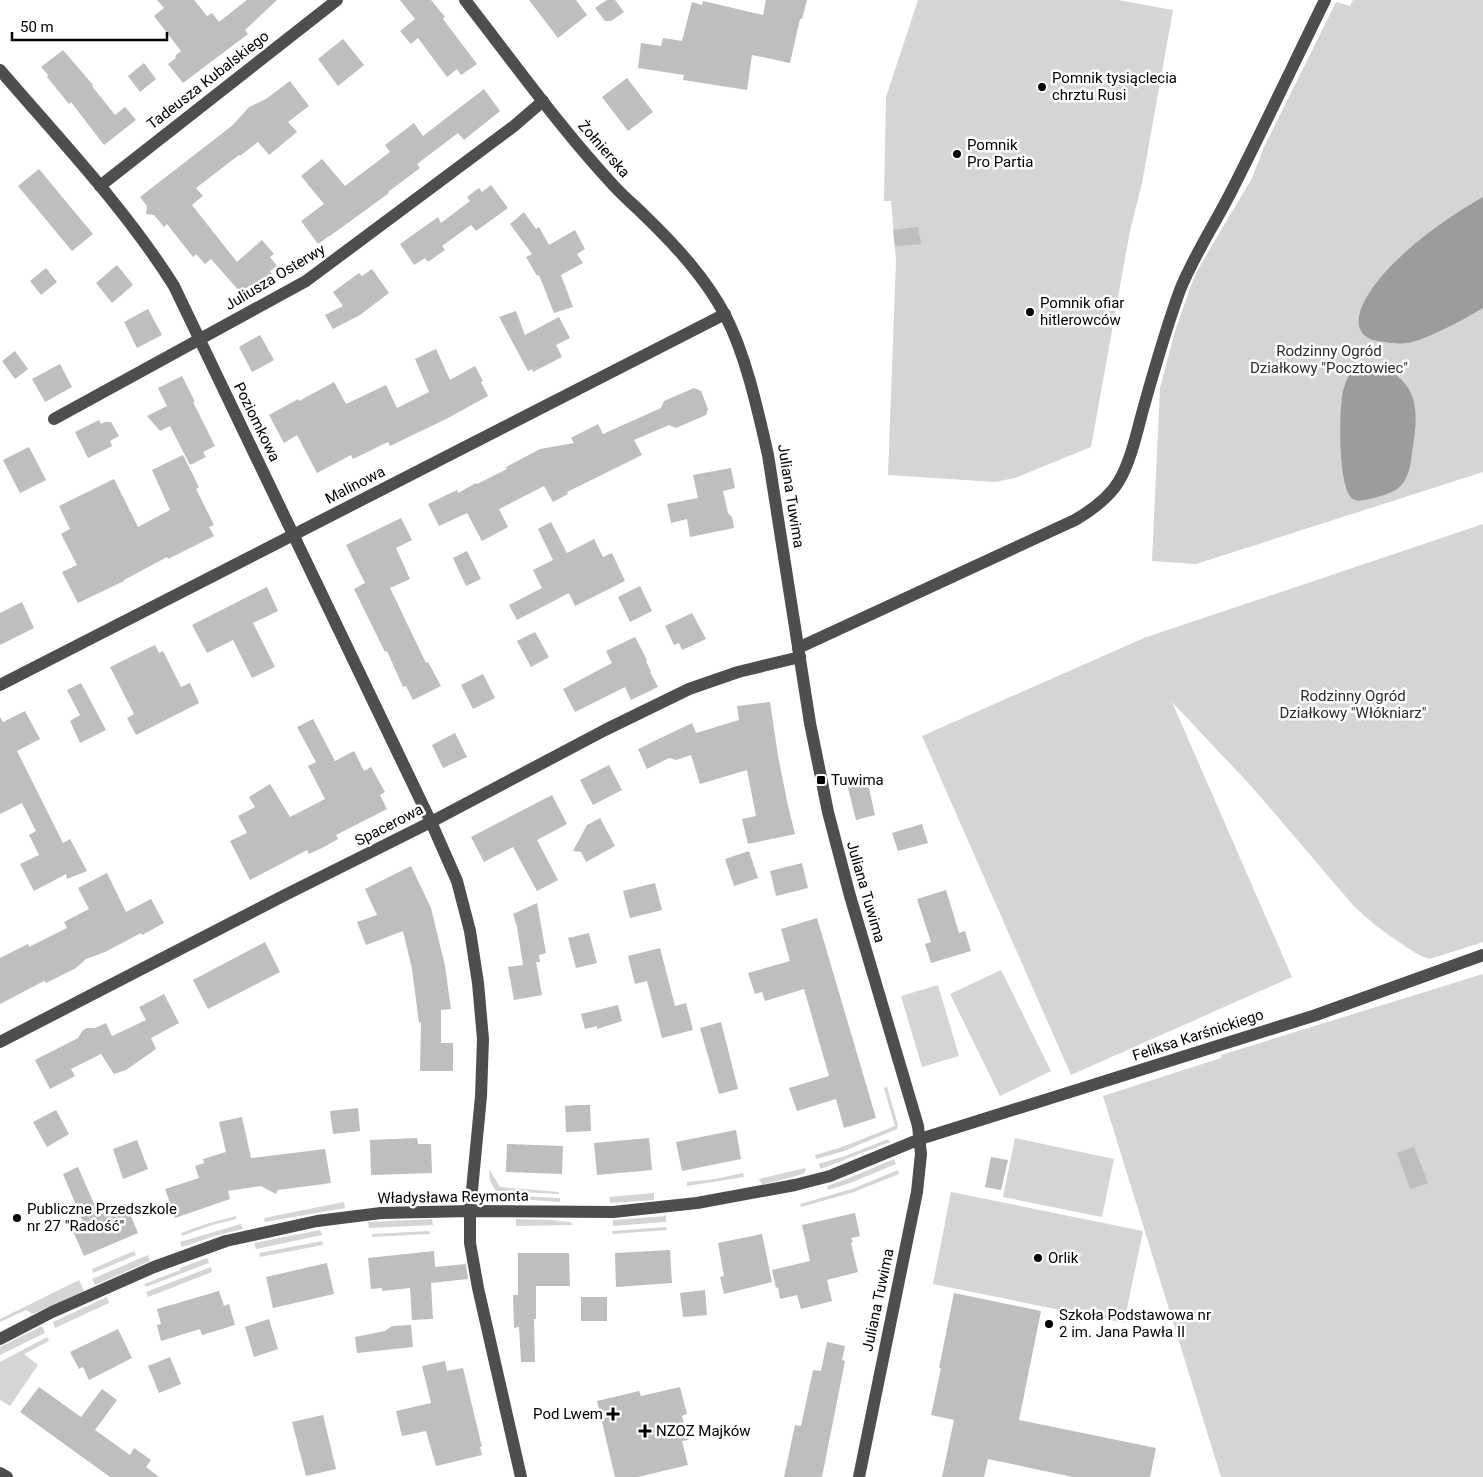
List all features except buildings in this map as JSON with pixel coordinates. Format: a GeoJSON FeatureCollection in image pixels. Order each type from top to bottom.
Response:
{"type":"FeatureCollection","features":[{"type":"Feature","properties":{"kind":"street","name":"Tadeusza Kubalskiego"},"geometry":{"type":"LineString","coordinates":[[100,186],[337,0]]}},
{"type":"Feature","properties":{"kind":"street","name":"Żołnierska"},"geometry":{"type":"LineString","coordinates":[[466,0],[543,102],[616,188],[665,236],[698,275],[725,314]]}},
{"type":"Feature","properties":{"kind":"street","name":"Spacerowa"},"geometry":{"type":"LineString","coordinates":[[0,1042],[688,689],[799,653],[1074,520],[1100,504],[1110,494],[1126,468],[1170,318],[1191,264],[1232,192],[1325,0]]}},
{"type":"Feature","properties":{"kind":"street","name":"Poziomkowa"},"geometry":{"type":"LineString","coordinates":[[0,70],[100,186],[155,256],[174,286],[431,822],[456,881],[470,931],[478,983],[483,1039],[481,1096],[470,1211],[470,1243],[478,1288],[521,1477]]}},
{"type":"Feature","properties":{"kind":"street","name":"Juliusza Osterwy"},"geometry":{"type":"LineString","coordinates":[[54,419],[318,274],[543,102]]}},
{"type":"Feature","properties":{"kind":"street","name":"Juliana Tuwima"},"geometry":{"type":"LineString","coordinates":[[725,314],[743,361],[770,464],[818,767],[838,852],[916,1117],[920,1139],[921,1154],[917,1192],[859,1477]]}},
{"type":"Feature","properties":{"kind":"street","name":"Malinowa"},"geometry":{"type":"LineString","coordinates":[[0,685],[725,314]]}},
{"type":"Feature","properties":{"kind":"street","name":"Feliksa Karśnickiego"},"geometry":{"type":"LineString","coordinates":[[920,1139],[1316,1015],[1483,955]]}},
{"type":"Feature","properties":{"kind":"street","name":"Władysława Reymonta"},"geometry":{"type":"LineString","coordinates":[[0,1339],[52,1312],[154,1267],[226,1241],[317,1221],[381,1213],[470,1211],[613,1212],[698,1202],[795,1185],[830,1176],[920,1139]]}},
{"type":"Feature","properties":{"kind":"street"},"geometry":{"type":"LineString","coordinates":[[0,1473],[7,1477]]}},
{"type":"Feature","properties":{"kind":"green space"},"geometry":{"type":"Polygon","coordinates":[[[918,0],[1118,0],[1173,10],[1142,183],[1130,231],[1091,447],[1015,478],[995,482],[888,475],[896,261],[891,201],[884,201],[886,97],[918,0]]]}},
{"type":"Feature","properties":{"kind":"green space","name":"Rodzinny Ogród Działkowy \"Pocztowiec\""},"geometry":{"type":"Polygon","coordinates":[[[1353,0],[1483,0],[1483,472],[1196,564],[1152,561],[1160,388],[1175,331],[1193,280],[1252,178],[1264,147],[1336,2],[1350,6],[1353,0]]]}},
{"type":"Feature","properties":{"kind":"green space","name":"Rodzinny Ogród Działkowy \"Włókniarz\""},"geometry":{"type":"Polygon","coordinates":[[[1483,524],[1483,942],[1430,959],[1415,953],[1369,920],[1352,904],[1252,787],[1172,702],[1292,977],[1071,1075],[922,736],[1144,638],[1483,524]]]}},
{"type":"Feature","properties":{"kind":"green space"},"geometry":{"type":"Polygon","coordinates":[[[1001,970],[1051,1071],[1000,1096],[950,994],[1001,970]]]}},
{"type":"Feature","properties":{"kind":"green space"},"geometry":{"type":"Polygon","coordinates":[[[1483,974],[1483,1477],[1221,1477],[1103,1096],[1221,1058],[1221,1055],[1483,974]]]}},
{"type":"Feature","properties":{"kind":"green space"},"geometry":{"type":"Polygon","coordinates":[[[938,985],[959,1056],[922,1067],[901,996],[938,985]]]}},
{"type":"Feature","properties":{"kind":"green space"},"geometry":{"type":"Polygon","coordinates":[[[887,1087],[898,1125],[897,1129],[844,1151],[816,1159],[815,1155],[842,1147],[895,1126],[884,1088],[887,1087]]]}},
{"type":"Feature","properties":{"kind":"green space"},"geometry":{"type":"Polygon","coordinates":[[[1015,1138],[1114,1159],[1102,1217],[1003,1197],[1015,1138]]]}},
{"type":"Feature","properties":{"kind":"green space"},"geometry":{"type":"Polygon","coordinates":[[[888,1139],[890,1142],[821,1169],[818,1164],[845,1156],[888,1139]]]}},
{"type":"Feature","properties":{"kind":"green space"},"geometry":{"type":"Polygon","coordinates":[[[894,1159],[896,1164],[828,1190],[827,1186],[894,1159]]]}},
{"type":"Feature","properties":{"kind":"green space"},"geometry":{"type":"Polygon","coordinates":[[[805,1168],[806,1171],[803,1174],[762,1185],[759,1179],[805,1168]]]}},
{"type":"Feature","properties":{"kind":"green space"},"geometry":{"type":"Polygon","coordinates":[[[489,1169],[500,1187],[559,1192],[559,1194],[496,1191],[490,1181],[489,1169]]]}},
{"type":"Feature","properties":{"kind":"green space"},"geometry":{"type":"Polygon","coordinates":[[[898,1170],[899,1174],[854,1192],[801,1207],[800,1204],[852,1189],[898,1170]]]}},
{"type":"Feature","properties":{"kind":"green space"},"geometry":{"type":"Polygon","coordinates":[[[743,1173],[744,1177],[687,1186],[687,1182],[743,1173]]]}},
{"type":"Feature","properties":{"kind":"green space","name":"Orlik"},"geometry":{"type":"Polygon","coordinates":[[[951,1192],[1143,1231],[1124,1323],[933,1284],[951,1192]]]}},
{"type":"Feature","properties":{"kind":"green space"},"geometry":{"type":"Polygon","coordinates":[[[654,1193],[654,1200],[610,1203],[609,1197],[654,1193]]]}},
{"type":"Feature","properties":{"kind":"green space"},"geometry":{"type":"Polygon","coordinates":[[[499,1195],[560,1198],[560,1202],[499,1198],[499,1195]]]}},
{"type":"Feature","properties":{"kind":"green space"},"geometry":{"type":"Polygon","coordinates":[[[344,1202],[345,1208],[265,1222],[264,1218],[344,1202]]]}},
{"type":"Feature","properties":{"kind":"green space"},"geometry":{"type":"Polygon","coordinates":[[[236,1216],[236,1219],[182,1236],[181,1233],[236,1216]]]}},
{"type":"Feature","properties":{"kind":"green space"},"geometry":{"type":"Polygon","coordinates":[[[666,1216],[666,1222],[613,1226],[613,1220],[666,1216]]]}},
{"type":"Feature","properties":{"kind":"green space"},"geometry":{"type":"Polygon","coordinates":[[[432,1219],[433,1225],[369,1228],[368,1222],[432,1219]]]}},
{"type":"Feature","properties":{"kind":"green space"},"geometry":{"type":"Polygon","coordinates":[[[516,1219],[555,1220],[571,1222],[572,1225],[516,1226],[516,1219]]]}},
{"type":"Feature","properties":{"kind":"green space"},"geometry":{"type":"Polygon","coordinates":[[[241,1224],[243,1229],[182,1247],[180,1242],[241,1224]]]}},
{"type":"Feature","properties":{"kind":"green space"},"geometry":{"type":"Polygon","coordinates":[[[666,1227],[667,1230],[613,1234],[612,1231],[666,1227]]]}},
{"type":"Feature","properties":{"kind":"green space"},"geometry":{"type":"Polygon","coordinates":[[[320,1230],[322,1235],[256,1249],[254,1243],[320,1230]]]}},
{"type":"Feature","properties":{"kind":"green space"},"geometry":{"type":"Polygon","coordinates":[[[429,1231],[430,1234],[372,1237],[372,1234],[429,1231]]]}},
{"type":"Feature","properties":{"kind":"green space"},"geometry":{"type":"Polygon","coordinates":[[[322,1241],[323,1245],[260,1257],[259,1253],[322,1241]]]}},
{"type":"Feature","properties":{"kind":"green space"},"geometry":{"type":"Polygon","coordinates":[[[134,1251],[136,1255],[93,1273],[92,1269],[134,1251]]]}},
{"type":"Feature","properties":{"kind":"green space"},"geometry":{"type":"Polygon","coordinates":[[[148,1255],[150,1261],[95,1285],[92,1279],[148,1255]]]}},
{"type":"Feature","properties":{"kind":"green space"},"geometry":{"type":"Polygon","coordinates":[[[207,1258],[209,1263],[146,1287],[144,1284],[180,1270],[180,1268],[207,1258]]]}},
{"type":"Feature","properties":{"kind":"green space"},"geometry":{"type":"Polygon","coordinates":[[[211,1267],[212,1272],[148,1297],[146,1292],[211,1267]]]}},
{"type":"Feature","properties":{"kind":"green space"},"geometry":{"type":"Polygon","coordinates":[[[79,1280],[84,1291],[33,1314],[26,1310],[0,1322],[0,1319],[79,1280]]]}},
{"type":"Feature","properties":{"kind":"green space"},"geometry":{"type":"Polygon","coordinates":[[[107,1297],[109,1303],[55,1328],[53,1322],[107,1297]]]}},
{"type":"Feature","properties":{"kind":"green space"},"geometry":{"type":"Polygon","coordinates":[[[42,1326],[45,1333],[0,1355],[0,1347],[42,1326]]]}},
{"type":"Feature","properties":{"kind":"green space"},"geometry":{"type":"Polygon","coordinates":[[[47,1337],[49,1341],[24,1354],[38,1365],[10,1406],[0,1400],[0,1362],[47,1337]]]}},
{"type":"Feature","properties":{"kind":"shaded area"},"geometry":{"type":"Polygon","coordinates":[[[1483,197],[1483,308],[1445,328],[1414,341],[1389,343],[1373,340],[1365,336],[1359,325],[1360,312],[1369,293],[1381,276],[1396,260],[1431,231],[1483,197]]]}},
{"type":"Feature","properties":{"kind":"shaded area"},"geometry":{"type":"Polygon","coordinates":[[[1370,364],[1385,369],[1406,384],[1415,405],[1415,431],[1411,461],[1406,479],[1394,491],[1367,500],[1357,501],[1349,495],[1342,468],[1340,432],[1342,400],[1343,391],[1351,372],[1359,366],[1370,364]]]}},
{"type":"Feature","properties":{"kind":"place","name":"Pomnik tysiąclecia chrztu Rusi"},"geometry":{"type":"Point","coordinates":[1042,87]}},
{"type":"Feature","properties":{"kind":"place","name":"Pomnik Pro Partia"},"geometry":{"type":"Point","coordinates":[957,154]}},
{"type":"Feature","properties":{"kind":"place","name":"Pomnik ofiar hitlerowców"},"geometry":{"type":"Point","coordinates":[1030,312]}},
{"type":"Feature","properties":{"kind":"place","name":"Tuwima"},"geometry":{"type":"Point","coordinates":[821,780]}},
{"type":"Feature","properties":{"kind":"place","name":"Publiczne Przedszkole nr 27 \"Radość\""},"geometry":{"type":"Point","coordinates":[17,1218]}},
{"type":"Feature","properties":{"kind":"place","name":"Orlik"},"geometry":{"type":"Point","coordinates":[1038,1258]}},
{"type":"Feature","properties":{"kind":"place","name":"Szkoła Podstawowa nr 2 im. Jana Pawła II"},"geometry":{"type":"Point","coordinates":[1049,1324]}},
{"type":"Feature","properties":{"kind":"place","name":"Pod Lwem"},"geometry":{"type":"Point","coordinates":[613,1414]}},
{"type":"Feature","properties":{"kind":"place","name":"NZOZ Majków"},"geometry":{"type":"Point","coordinates":[645,1431]}}]}
